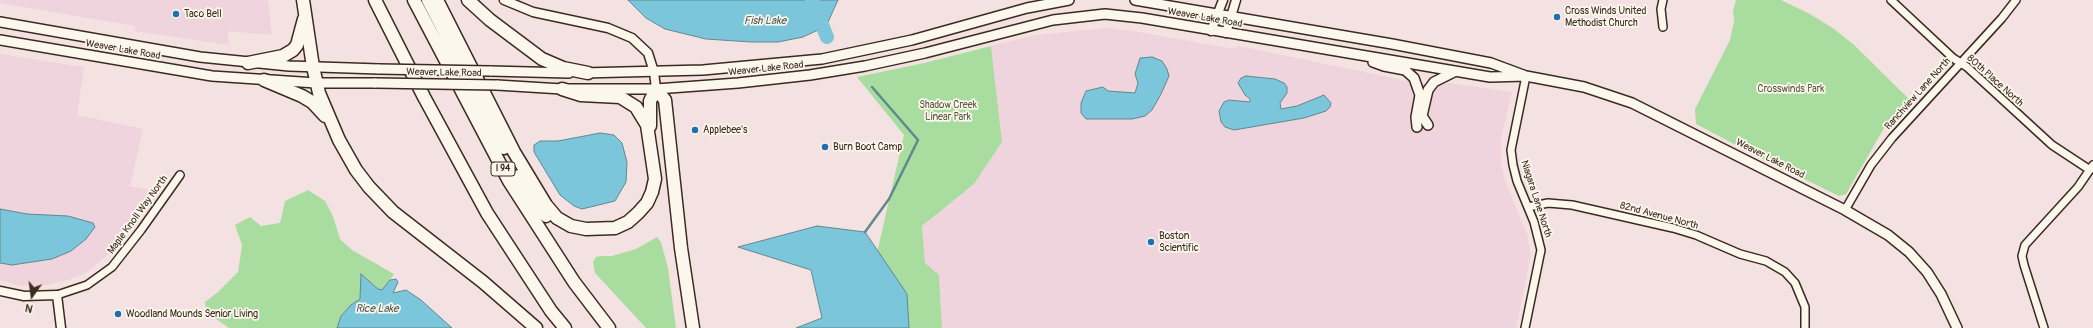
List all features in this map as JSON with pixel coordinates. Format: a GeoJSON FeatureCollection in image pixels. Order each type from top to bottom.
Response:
{"type":"FeatureCollection","features":[{"type":"Feature","properties":{"kind":"highway"},"geometry":{"type":"LineString","coordinates":[[303,0],[316,83],[332,124],[356,170],[381,200],[516,309],[536,328]]}},
{"type":"Feature","properties":{"kind":"highway"},"geometry":{"type":"LineString","coordinates":[[375,0],[424,97],[487,213],[551,311],[565,328]]}},
{"type":"Feature","properties":{"kind":"highway","name":"I 94"},"geometry":{"type":"LineString","coordinates":[[414,0],[510,181],[574,282],[609,328]]}},
{"type":"Feature","properties":{"kind":"highway"},"geometry":{"type":"LineString","coordinates":[[428,0],[487,118],[534,201],[544,214],[561,228],[582,235],[613,235],[631,228],[645,217],[655,201],[658,189],[655,179],[650,133],[650,101],[656,89],[665,100],[681,248],[693,328]]}},
{"type":"Feature","properties":{"kind":"highway"},"geometry":{"type":"LineString","coordinates":[[437,0],[514,152],[546,205],[557,218],[571,226],[586,229],[615,228],[628,222],[647,203],[655,179]]}},
{"type":"Feature","properties":{"kind":"highway"},"geometry":{"type":"LineString","coordinates":[[468,0],[490,20],[542,59],[563,68],[588,73]]}},
{"type":"Feature","properties":{"kind":"highway"},"geometry":{"type":"LineString","coordinates":[[248,63],[283,56],[293,50],[297,45],[305,14]]}},
{"type":"Feature","properties":{"kind":"highway"},"geometry":{"type":"LineString","coordinates":[[264,80],[307,99],[332,124]]}},
{"type":"Feature","properties":{"kind":"highway"},"geometry":{"type":"LineString","coordinates":[[562,89],[581,95],[614,96],[627,100],[636,107],[644,118],[650,133]]}},
{"type":"Feature","properties":{"kind":"main road","name":"Weaver Lake Road"},"geometry":{"type":"LineString","coordinates":[[0,22],[193,56],[248,63],[368,69],[588,73],[654,72],[725,68],[822,59],[912,40],[1028,8],[1069,0]]}},
{"type":"Feature","properties":{"kind":"main road","name":"Weaver Lake Road"},"geometry":{"type":"LineString","coordinates":[[1135,0],[1490,63],[1526,76],[1584,87],[1632,103],[1845,210],[1888,235],[1909,252],[1926,272],[1942,294],[1957,328]]}},
{"type":"Feature","properties":{"kind":"main road","name":"Weaver Lake Road"},"geometry":{"type":"LineString","coordinates":[[0,40],[191,72],[264,80],[316,83],[497,85],[562,89],[656,89],[738,83],[857,68],[925,53],[1038,23],[1080,16],[1105,14],[1128,16],[1456,72],[1490,77],[1526,76]]}},
{"type":"Feature","properties":{"kind":"main road"},"geometry":{"type":"LineString","coordinates":[[1361,56],[1384,66],[1405,70],[1414,78],[1420,95],[1416,117],[1417,127]]}},
{"type":"Feature","properties":{"kind":"main road"},"geometry":{"type":"LineString","coordinates":[[1428,125],[1422,116],[1428,90],[1434,82],[1444,76],[1456,72]]}},
{"type":"Feature","properties":{"kind":"street"},"geometry":{"type":"LineString","coordinates":[[504,0],[533,12],[608,28],[627,35],[637,41],[648,53],[654,72],[656,89]]}},
{"type":"Feature","properties":{"kind":"street"},"geometry":{"type":"LineString","coordinates":[[1211,31],[1223,0]]}},
{"type":"Feature","properties":{"kind":"street"},"geometry":{"type":"LineString","coordinates":[[1226,33],[1236,0]]}},
{"type":"Feature","properties":{"kind":"street"},"geometry":{"type":"LineString","coordinates":[[1663,0],[1661,9],[1663,27]]}},
{"type":"Feature","properties":{"kind":"street","name":"80th Place North"},"geometry":{"type":"LineString","coordinates":[[1891,0],[2052,145],[2092,168]]}},
{"type":"Feature","properties":{"kind":"street","name":"Ranchview Lane North"},"geometry":{"type":"LineString","coordinates":[[1845,210],[1870,165],[1960,62],[2002,18],[2016,0]]}},
{"type":"Feature","properties":{"kind":"street","name":"Niagara Lane North"},"geometry":{"type":"LineString","coordinates":[[1525,328],[1541,250],[1528,207],[1512,165],[1511,150],[1526,76]]}},
{"type":"Feature","properties":{"kind":"street"},"geometry":{"type":"LineString","coordinates":[[2044,328],[2024,266],[2022,256],[2025,245],[2078,187],[2092,168]]}},
{"type":"Feature","properties":{"kind":"street","name":"Maple Knoll Way North"},"geometry":{"type":"LineString","coordinates":[[0,291],[29,296],[57,295],[86,284],[112,267],[141,230],[180,175]]}},
{"type":"Feature","properties":{"kind":"street","name":"82nd Avenue North"},"geometry":{"type":"LineString","coordinates":[[1528,207],[1559,203],[1696,235],[1740,254],[1766,261],[1785,272],[1798,289],[1805,307],[1805,328]]}},
{"type":"Feature","properties":{"kind":"street"},"geometry":{"type":"LineString","coordinates":[[57,295],[61,328]]}},
{"type":"Feature","properties":{"kind":"shaded area"},"geometry":{"type":"Polygon","coordinates":[[[0,0],[268,0],[272,35],[228,31],[229,45],[134,31],[135,26],[0,3],[0,0]]]}},
{"type":"Feature","properties":{"kind":"shaded area"},"geometry":{"type":"Polygon","coordinates":[[[1106,28],[1133,31],[1234,49],[1239,46],[1403,80],[1439,85],[1448,83],[1512,92],[1501,138],[1501,161],[1505,181],[1527,234],[1531,256],[1516,328],[942,328],[939,275],[925,263],[922,226],[974,184],[1002,142],[991,46],[1035,35],[1106,28]]]}},
{"type":"Feature","properties":{"kind":"shaded area"},"geometry":{"type":"Polygon","coordinates":[[[0,54],[84,67],[77,115],[143,129],[130,186],[155,191],[122,239],[109,254],[86,273],[68,280],[41,286],[21,286],[0,280],[0,54]]]}},
{"type":"Feature","properties":{"kind":"green space","name":"Crosswinds Park"},"geometry":{"type":"Polygon","coordinates":[[[1736,0],[1781,0],[1810,14],[1834,29],[1853,44],[1910,100],[1887,123],[1846,194],[1839,196],[1696,124],[1695,109],[1730,40],[1734,21],[1733,11],[1736,0]]]}},
{"type":"Feature","properties":{"kind":"green space","name":"Shadow Creek Linear Park"},"geometry":{"type":"Polygon","coordinates":[[[991,46],[1002,142],[974,184],[922,226],[925,263],[939,275],[942,328],[890,328],[872,275],[904,135],[857,77],[924,63],[991,46]]]}},
{"type":"Feature","properties":{"kind":"green space"},"geometry":{"type":"Polygon","coordinates":[[[308,190],[325,201],[333,216],[340,239],[352,250],[394,274],[382,290],[378,289],[361,274],[360,299],[351,305],[341,316],[337,328],[229,328],[206,312],[205,302],[217,293],[238,272],[242,245],[235,225],[250,217],[261,226],[280,223],[285,201],[308,190]]]}},
{"type":"Feature","properties":{"kind":"green space"},"geometry":{"type":"Polygon","coordinates":[[[657,237],[661,242],[668,268],[676,328],[646,328],[595,273],[593,262],[596,257],[612,256],[636,249],[657,237]]]}},
{"type":"Feature","properties":{"kind":"water","name":"Fish Lake"},"geometry":{"type":"Polygon","coordinates":[[[628,0],[838,0],[828,22],[818,30],[803,37],[778,42],[751,42],[706,39],[665,29],[646,18],[628,0]]]}},
{"type":"Feature","properties":{"kind":"water"},"geometry":{"type":"Polygon","coordinates":[[[1152,57],[1162,61],[1169,76],[1152,110],[1145,116],[1132,119],[1086,119],[1081,113],[1081,103],[1086,91],[1103,87],[1108,91],[1135,93],[1138,83],[1135,74],[1140,58],[1152,57]]]}},
{"type":"Feature","properties":{"kind":"water"},"geometry":{"type":"Polygon","coordinates":[[[1246,76],[1275,79],[1284,83],[1287,87],[1287,93],[1280,103],[1281,109],[1297,106],[1324,95],[1331,103],[1330,107],[1326,111],[1304,118],[1234,130],[1225,127],[1221,122],[1219,111],[1224,102],[1229,100],[1250,102],[1250,99],[1245,95],[1238,83],[1241,78],[1246,76]]]}},
{"type":"Feature","properties":{"kind":"water"},"geometry":{"type":"Polygon","coordinates":[[[600,133],[614,135],[622,143],[627,162],[626,182],[615,201],[582,209],[574,206],[560,195],[534,152],[534,145],[540,141],[558,141],[600,133]]]}},
{"type":"Feature","properties":{"kind":"water"},"geometry":{"type":"Polygon","coordinates":[[[0,209],[27,214],[68,216],[93,223],[95,227],[86,239],[71,251],[52,259],[12,265],[0,263],[0,209]]]}},
{"type":"Feature","properties":{"kind":"water"},"geometry":{"type":"Polygon","coordinates":[[[817,226],[865,232],[907,294],[909,328],[796,328],[822,318],[811,270],[738,247],[817,226]]]}},
{"type":"Feature","properties":{"kind":"water","name":"Rice Lake"},"geometry":{"type":"Polygon","coordinates":[[[361,274],[378,289],[382,290],[390,280],[396,279],[398,282],[393,293],[406,290],[421,300],[452,328],[337,328],[341,316],[351,305],[360,299],[361,274]]]}},
{"type":"Feature","properties":{"kind":"waterway"},"geometry":{"type":"LineString","coordinates":[[812,0],[827,37]]}},
{"type":"Feature","properties":{"kind":"waterway"},"geometry":{"type":"LineString","coordinates":[[865,232],[889,199],[918,140],[872,87]]}},
{"type":"Feature","properties":{"kind":"place","name":"Taco Bell"},"geometry":{"type":"Point","coordinates":[176,14]}},
{"type":"Feature","properties":{"kind":"place","name":"Cross Winds United Methodist Church"},"geometry":{"type":"Point","coordinates":[1557,17]}},
{"type":"Feature","properties":{"kind":"place","name":"Applebee's"},"geometry":{"type":"Point","coordinates":[695,130]}},
{"type":"Feature","properties":{"kind":"place","name":"Burn Boot Camp"},"geometry":{"type":"Point","coordinates":[825,147]}},
{"type":"Feature","properties":{"kind":"place","name":"Boston Scientific"},"geometry":{"type":"Point","coordinates":[1151,242]}},
{"type":"Feature","properties":{"kind":"place","name":"Woodland Mounds Senior Living"},"geometry":{"type":"Point","coordinates":[118,314]}}]}
